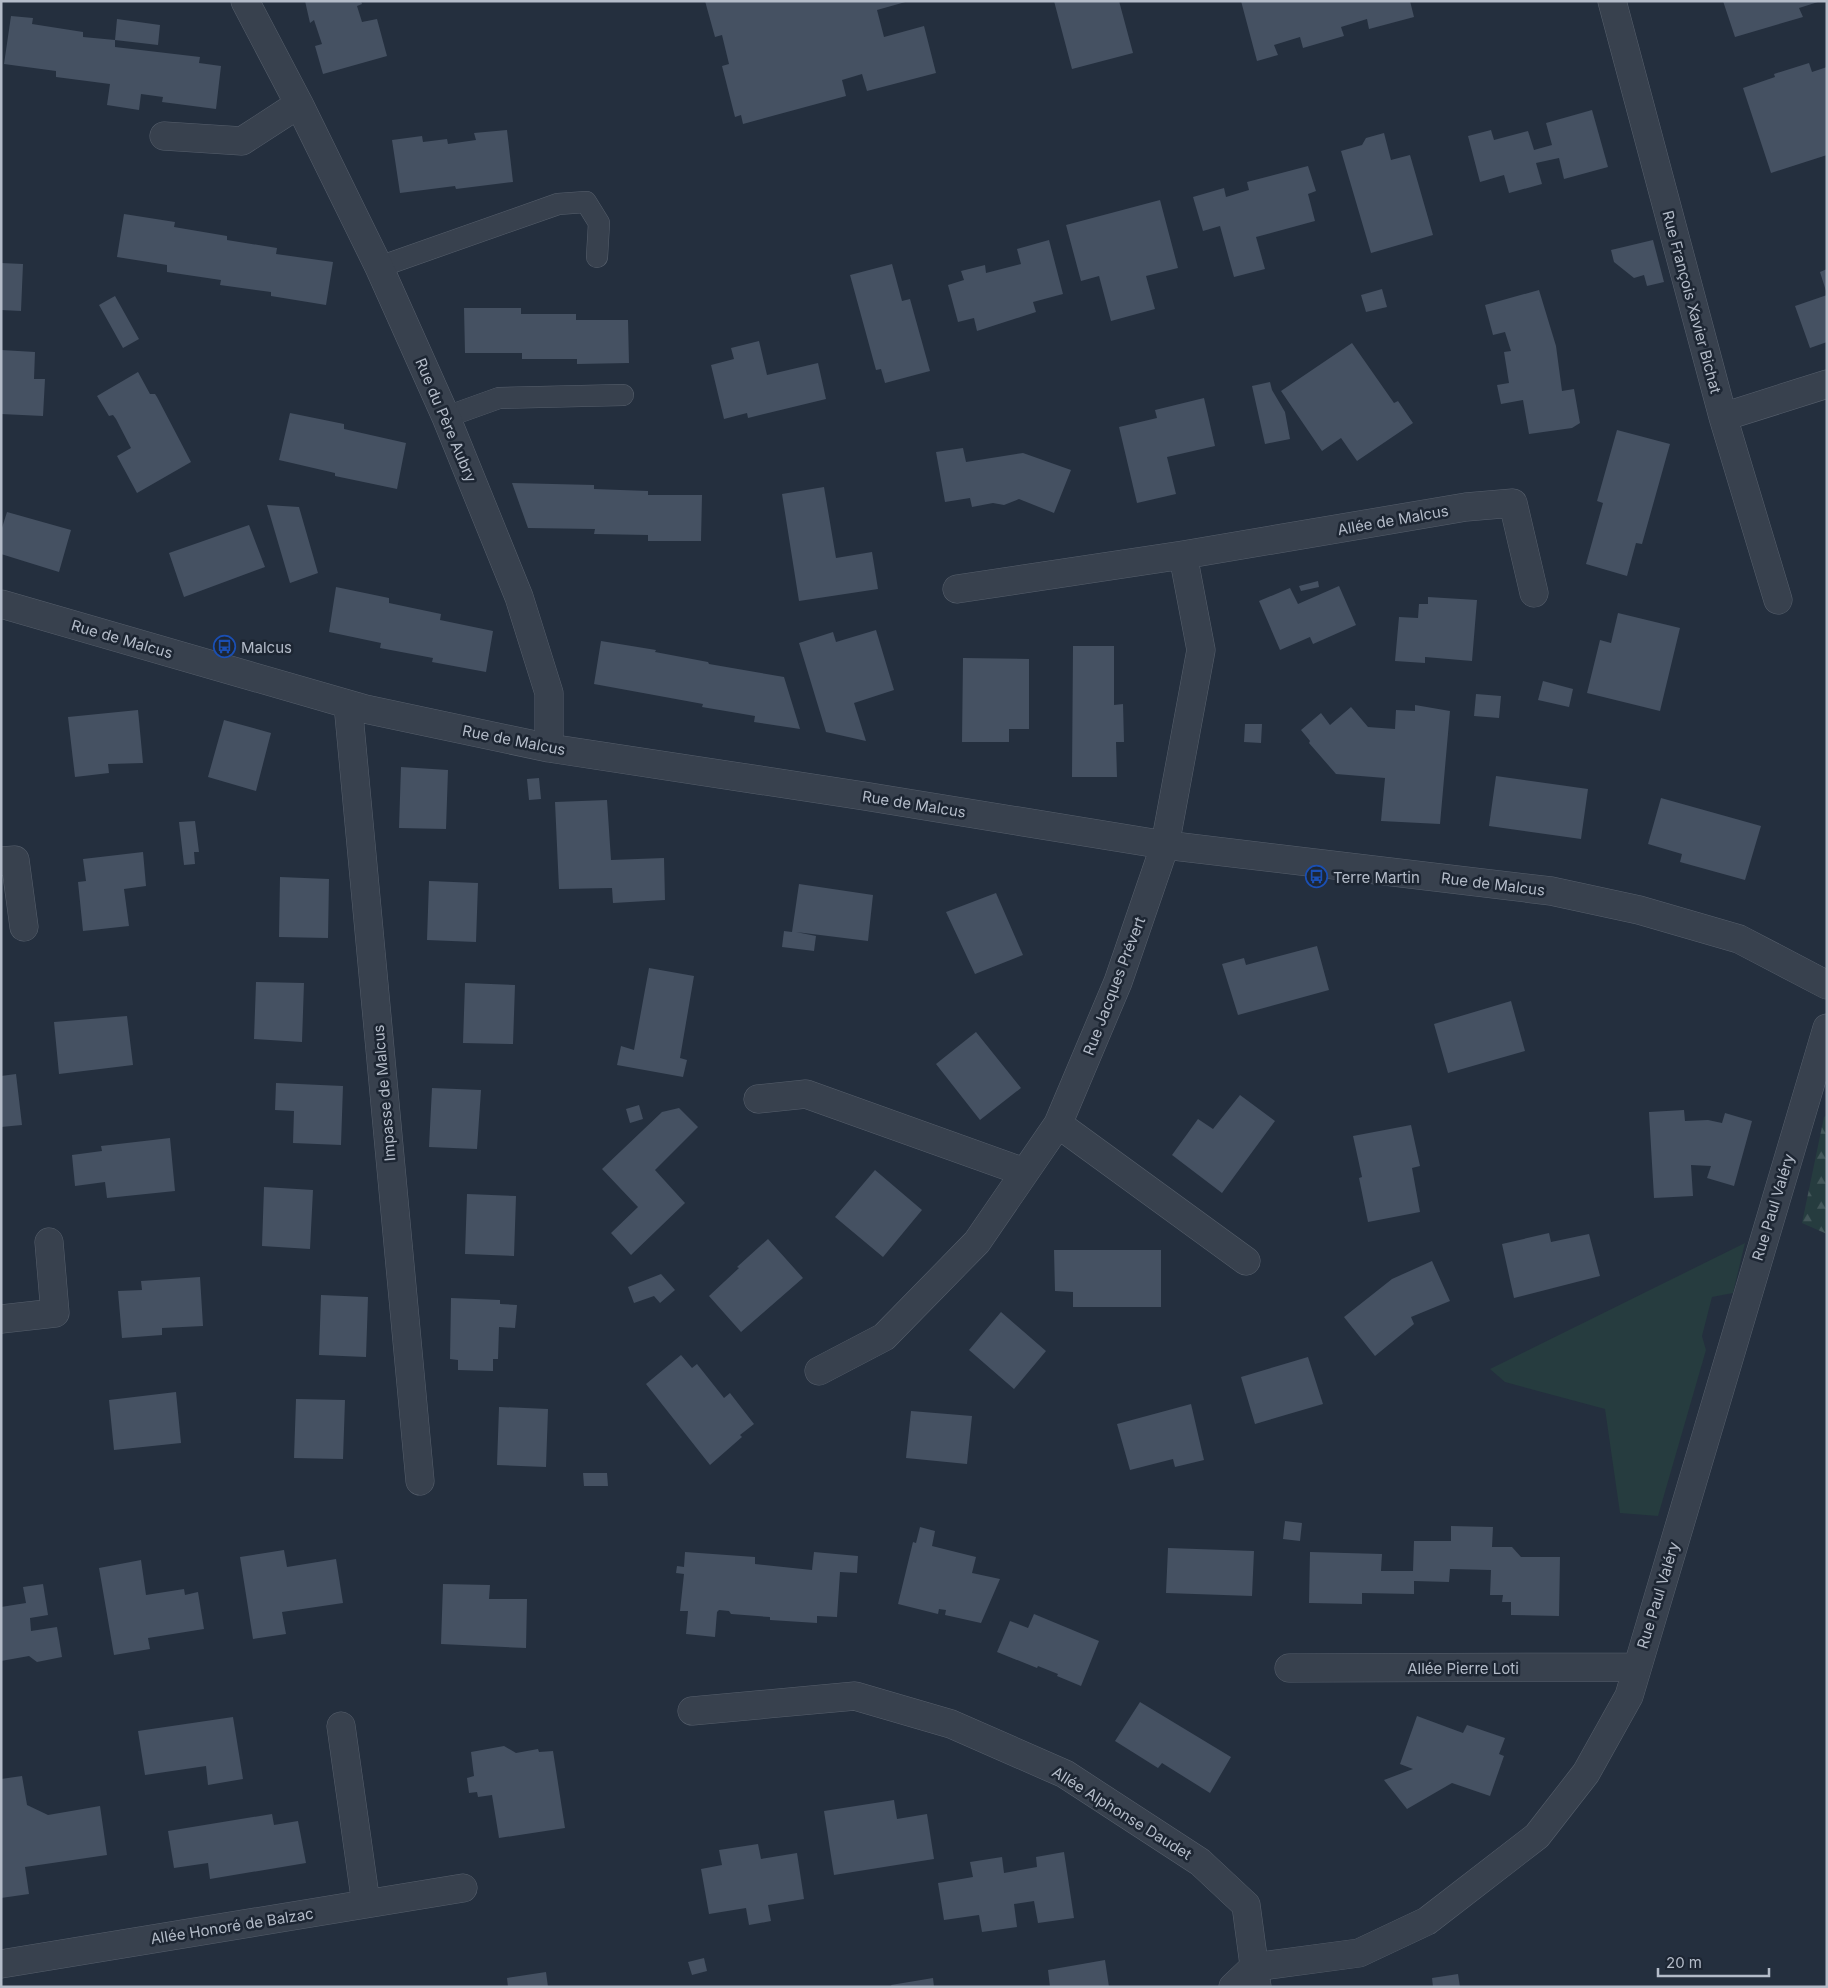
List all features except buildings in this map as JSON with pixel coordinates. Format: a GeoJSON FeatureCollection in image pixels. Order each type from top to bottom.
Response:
{"type":"FeatureCollection","features":[{"type":"Feature","properties":{"kind":"street","name":"Rue du Père Aubry"},"geometry":{"type":"LineString","coordinates":[[245,1],[300,104],[379,267],[446,417],[519,596],[549,693],[549,748]]}},
{"type":"Feature","properties":{"kind":"street","name":"Rue François Xavier Bichat"},"geometry":{"type":"LineString","coordinates":[[1612,1],[1723,417],[1778,600]]}},
{"type":"Feature","properties":{"kind":"street"},"geometry":{"type":"LineString","coordinates":[[164,136],[242,141],[300,104]]}},
{"type":"Feature","properties":{"kind":"street"},"geometry":{"type":"LineString","coordinates":[[1723,417],[1827,384]]}},
{"type":"Feature","properties":{"kind":"street","name":"Allée de Malcus"},"geometry":{"type":"LineString","coordinates":[[957,590],[1183,555],[1466,507],[1513,503],[1534,594]]}},
{"type":"Feature","properties":{"kind":"street"},"geometry":{"type":"LineString","coordinates":[[1165,845],[1201,650],[1183,555]]}},
{"type":"Feature","properties":{"kind":"street","name":"Rue de Malcus"},"geometry":{"type":"LineString","coordinates":[[1,604],[348,704],[549,748],[864,796],[1165,845],[1551,891],[1639,910],[1740,940],[1827,985]]}},
{"type":"Feature","properties":{"kind":"street","name":"Impasse de Malcus"},"geometry":{"type":"LineString","coordinates":[[348,704],[420,1481]]}},
{"type":"Feature","properties":{"kind":"street","name":"Rue Jacques Prévert"},"geometry":{"type":"LineString","coordinates":[[819,1371],[884,1337],[977,1242],[1058,1124],[1118,982],[1165,845]]}},
{"type":"Feature","properties":{"kind":"street"},"geometry":{"type":"LineString","coordinates":[[1,861],[15,860],[24,927]]}},
{"type":"Feature","properties":{"kind":"street","name":"Rue Paul Valéry"},"geometry":{"type":"LineString","coordinates":[[1256,1977],[1359,1953],[1427,1921],[1537,1836],[1586,1773],[1629,1696],[1636,1667],[1827,1028]]}},
{"type":"Feature","properties":{"kind":"street"},"geometry":{"type":"LineString","coordinates":[[758,1099],[806,1094],[1024,1172]]}},
{"type":"Feature","properties":{"kind":"street"},"geometry":{"type":"LineString","coordinates":[[1058,1124],[1246,1261]]}},
{"type":"Feature","properties":{"kind":"street"},"geometry":{"type":"LineString","coordinates":[[1,1319],[55,1312],[49,1242]]}},
{"type":"Feature","properties":{"kind":"street","name":"Allée Pierre Loti"},"geometry":{"type":"LineString","coordinates":[[1289,1668],[1636,1667]]}},
{"type":"Feature","properties":{"kind":"street","name":"Allée Alphonse Daudet"},"geometry":{"type":"LineString","coordinates":[[692,1711],[855,1696],[951,1724],[1065,1774],[1200,1862],[1246,1905],[1256,1977]]}},
{"type":"Feature","properties":{"kind":"street"},"geometry":{"type":"LineString","coordinates":[[341,1726],[366,1904]]}},
{"type":"Feature","properties":{"kind":"street","name":"Allée Honoré de Balzac"},"geometry":{"type":"LineString","coordinates":[[1,1964],[463,1888]]}},
{"type":"Feature","properties":{"kind":"street"},"geometry":{"type":"LineString","coordinates":[[1232,1987],[1256,1977]]}},
{"type":"Feature","properties":{"kind":"lane"},"geometry":{"type":"LineString","coordinates":[[379,267],[558,204],[586,202],[599,223],[597,256]]}},
{"type":"Feature","properties":{"kind":"lane"},"geometry":{"type":"LineString","coordinates":[[446,417],[499,398],[623,395]]}},
{"type":"Feature","properties":{"kind":"green space"},"geometry":{"type":"Polygon","coordinates":[[[1827,1115],[1827,1234],[1802,1223],[1824,1117],[1827,1115]]]}},
{"type":"Feature","properties":{"kind":"green space"},"geometry":{"type":"Polygon","coordinates":[[[1745,1243],[1733,1293],[1712,1297],[1702,1336],[1706,1350],[1658,1516],[1620,1513],[1605,1409],[1505,1382],[1490,1369],[1745,1243]]]}},
{"type":"Feature","properties":{"kind":"place","name":"Malcus"},"geometry":{"type":"Point","coordinates":[225,647]}},
{"type":"Feature","properties":{"kind":"place","name":"Terre Martin"},"geometry":{"type":"Point","coordinates":[1317,877]}}]}
